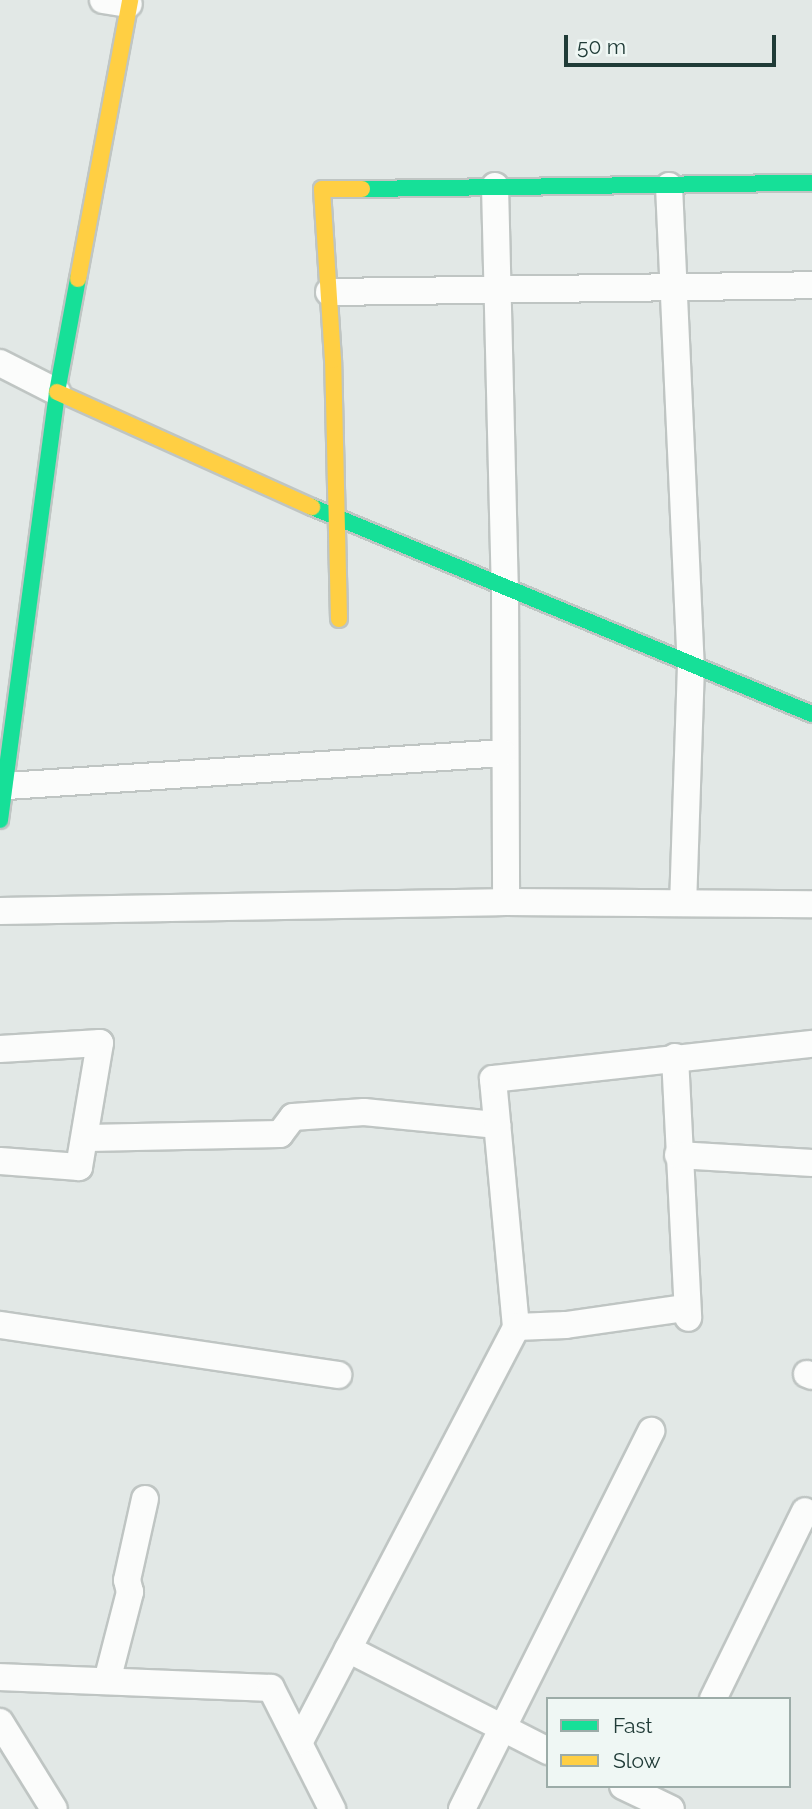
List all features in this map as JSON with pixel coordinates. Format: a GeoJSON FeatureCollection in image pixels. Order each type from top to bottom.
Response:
{"type":"FeatureCollection","features":[{"type":"Feature","properties":{"kind":"street"},"geometry":{"type":"LineString","coordinates":[[0,820],[7,786],[57,392],[130,2],[103,0]]}},
{"type":"Feature","properties":{"kind":"street"},"geometry":{"type":"LineString","coordinates":[[339,619],[328,292],[321,189],[812,183]]}},
{"type":"Feature","properties":{"kind":"street"},"geometry":{"type":"LineString","coordinates":[[495,186],[505,585],[503,753],[506,902]]}},
{"type":"Feature","properties":{"kind":"street"},"geometry":{"type":"LineString","coordinates":[[668,186],[691,665],[683,901]]}},
{"type":"Feature","properties":{"kind":"street"},"geometry":{"type":"LineString","coordinates":[[328,292],[812,285]]}},
{"type":"Feature","properties":{"kind":"street"},"geometry":{"type":"LineString","coordinates":[[0,363],[57,392],[335,515],[812,714]]}},
{"type":"Feature","properties":{"kind":"street"},"geometry":{"type":"LineString","coordinates":[[7,786],[503,753]]}},
{"type":"Feature","properties":{"kind":"street"},"geometry":{"type":"LineString","coordinates":[[0,911],[506,902],[683,901],[812,904]]}},
{"type":"Feature","properties":{"kind":"street"},"geometry":{"type":"LineString","coordinates":[[0,1049],[100,1044],[88,1138],[79,1167],[0,1161]]}},
{"type":"Feature","properties":{"kind":"street"},"geometry":{"type":"LineString","coordinates":[[300,1741],[516,1327],[493,1079],[674,1057],[812,1044]]}},
{"type":"Feature","properties":{"kind":"street"},"geometry":{"type":"LineString","coordinates":[[516,1327],[566,1325],[686,1313],[674,1057]]}},
{"type":"Feature","properties":{"kind":"street"},"geometry":{"type":"LineString","coordinates":[[88,1138],[280,1135],[293,1117],[364,1112],[497,1125]]}},
{"type":"Feature","properties":{"kind":"street"},"geometry":{"type":"LineString","coordinates":[[678,1155],[812,1163]]}},
{"type":"Feature","properties":{"kind":"street"},"geometry":{"type":"LineString","coordinates":[[0,1325],[338,1375]]}},
{"type":"Feature","properties":{"kind":"street"},"geometry":{"type":"LineString","coordinates":[[462,1809],[651,1431]]}},
{"type":"Feature","properties":{"kind":"street"},"geometry":{"type":"LineString","coordinates":[[107,1681],[130,1592],[127,1580],[145,1499]]}},
{"type":"Feature","properties":{"kind":"street"},"geometry":{"type":"LineString","coordinates":[[714,1697],[805,1511]]}},
{"type":"Feature","properties":{"kind":"street"},"geometry":{"type":"LineString","coordinates":[[348,1649],[501,1730],[546,1750]]}},
{"type":"Feature","properties":{"kind":"street"},"geometry":{"type":"LineString","coordinates":[[0,1677],[271,1688],[332,1809]]}},
{"type":"Feature","properties":{"kind":"street"},"geometry":{"type":"LineString","coordinates":[[0,1722],[54,1809]]}},
{"type":"Feature","properties":{"kind":"street"},"geometry":{"type":"LineString","coordinates":[[628,1788],[663,1802]]}},
{"type":"Feature","properties":{"kind":"traffic: fast"},"geometry":{"type":"LineString","coordinates":[[362,189],[812,183]]}},
{"type":"Feature","properties":{"kind":"traffic: fast"},"geometry":{"type":"LineString","coordinates":[[0,820],[57,392],[78,279]]}},
{"type":"Feature","properties":{"kind":"traffic: fast"},"geometry":{"type":"LineString","coordinates":[[312,507],[812,714]]}},
{"type":"Feature","properties":{"kind":"traffic: slow"},"geometry":{"type":"LineString","coordinates":[[78,279],[130,0]]}},
{"type":"Feature","properties":{"kind":"traffic: slow"},"geometry":{"type":"LineString","coordinates":[[339,619],[333,360],[322,189],[362,189]]}},
{"type":"Feature","properties":{"kind":"traffic: slow"},"geometry":{"type":"LineString","coordinates":[[57,392],[312,507]]}}]}
